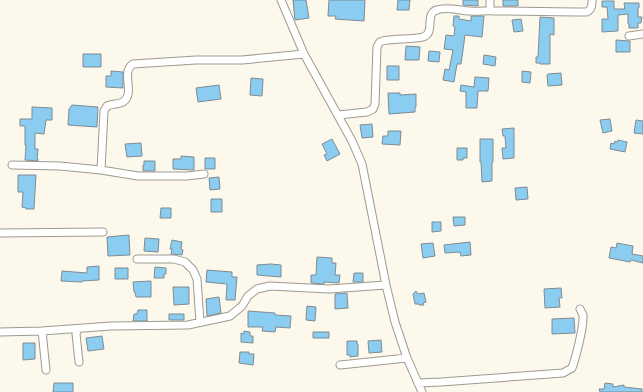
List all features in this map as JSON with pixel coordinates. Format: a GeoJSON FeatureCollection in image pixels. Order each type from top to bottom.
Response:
{"type":"FeatureCollection","features":[{"type":"Feature","properties":{"kind":"street"},"geometry":{"type":"LineString","coordinates":[[281,0],[304,54],[352,141],[362,164],[386,285],[395,322],[407,358],[422,392]]}},
{"type":"Feature","properties":{"kind":"street"},"geometry":{"type":"LineString","coordinates":[[490,0],[490,10]]}},
{"type":"Feature","properties":{"kind":"street"},"geometry":{"type":"LineString","coordinates":[[338,115],[367,112],[373,109],[376,104],[377,47],[379,42],[385,40],[423,37],[429,30],[430,15],[433,11],[445,8],[471,12],[490,10],[587,12],[592,7],[592,0]]}},
{"type":"Feature","properties":{"kind":"street"},"geometry":{"type":"LineString","coordinates":[[629,36],[643,34]]}},
{"type":"Feature","properties":{"kind":"street"},"geometry":{"type":"LineString","coordinates":[[101,170],[104,111],[107,106],[123,102],[127,98],[128,69],[133,64],[196,60],[242,60],[304,54]]}},
{"type":"Feature","properties":{"kind":"street"},"geometry":{"type":"LineString","coordinates":[[12,165],[60,166],[101,170],[138,176],[187,176],[204,174]]}},
{"type":"Feature","properties":{"kind":"street"},"geometry":{"type":"LineString","coordinates":[[0,233],[103,232]]}},
{"type":"Feature","properties":{"kind":"street"},"geometry":{"type":"LineString","coordinates":[[137,259],[174,259],[185,262],[197,279],[200,322]]}},
{"type":"Feature","properties":{"kind":"street"},"geometry":{"type":"LineString","coordinates":[[0,332],[42,331],[111,326],[188,325],[230,316],[242,306],[248,296],[257,289],[270,286],[329,289],[386,285]]}},
{"type":"Feature","properties":{"kind":"street"},"geometry":{"type":"LineString","coordinates":[[418,383],[563,373],[572,368],[575,360],[583,323],[583,314],[580,309]]}},
{"type":"Feature","properties":{"kind":"street"},"geometry":{"type":"LineString","coordinates":[[78,329],[76,334],[79,362]]}},
{"type":"Feature","properties":{"kind":"street"},"geometry":{"type":"LineString","coordinates":[[42,331],[46,370]]}},
{"type":"Feature","properties":{"kind":"street"},"geometry":{"type":"LineString","coordinates":[[340,365],[407,358]]}},
{"type":"Feature","properties":{"kind":"building"},"geometry":{"type":"Polygon","coordinates":[[[293,0],[306,0],[309,18],[295,20],[293,0]]]}},
{"type":"Feature","properties":{"kind":"building"},"geometry":{"type":"Polygon","coordinates":[[[329,0],[365,0],[364,21],[335,19],[336,16],[328,16],[329,0]]]}},
{"type":"Feature","properties":{"kind":"building"},"geometry":{"type":"Polygon","coordinates":[[[398,0],[410,0],[409,10],[397,10],[398,0]]]}},
{"type":"Feature","properties":{"kind":"building"},"geometry":{"type":"Polygon","coordinates":[[[463,0],[478,0],[478,6],[463,5],[463,0]]]}},
{"type":"Feature","properties":{"kind":"building"},"geometry":{"type":"Polygon","coordinates":[[[503,0],[518,0],[518,6],[503,6],[503,0]]]}},
{"type":"Feature","properties":{"kind":"building"},"geometry":{"type":"Polygon","coordinates":[[[602,1],[614,1],[614,9],[625,9],[624,3],[639,3],[638,17],[642,17],[641,23],[638,23],[638,28],[629,28],[628,14],[618,15],[618,31],[602,32],[602,19],[608,19],[607,7],[602,7],[602,1]]]}},
{"type":"Feature","properties":{"kind":"building"},"geometry":{"type":"Polygon","coordinates":[[[454,16],[459,16],[459,19],[471,21],[471,16],[484,16],[482,37],[465,35],[461,64],[457,64],[454,82],[443,80],[445,69],[449,70],[453,50],[444,49],[446,35],[454,36],[454,16]]]}},
{"type":"Feature","properties":{"kind":"building"},"geometry":{"type":"Polygon","coordinates":[[[540,17],[554,18],[554,35],[550,34],[550,64],[536,63],[536,57],[538,57],[540,17]]]}},
{"type":"Feature","properties":{"kind":"building"},"geometry":{"type":"Polygon","coordinates":[[[521,19],[523,31],[514,32],[512,20],[521,19]]]}},
{"type":"Feature","properties":{"kind":"building"},"geometry":{"type":"Polygon","coordinates":[[[616,40],[630,41],[630,52],[616,52],[616,40]]]}},
{"type":"Feature","properties":{"kind":"building"},"geometry":{"type":"Polygon","coordinates":[[[406,46],[420,47],[419,60],[405,60],[406,46]]]}},
{"type":"Feature","properties":{"kind":"building"},"geometry":{"type":"Polygon","coordinates":[[[429,51],[440,52],[439,62],[428,61],[429,51]]]}},
{"type":"Feature","properties":{"kind":"building"},"geometry":{"type":"Polygon","coordinates":[[[83,54],[101,54],[101,67],[83,67],[83,54]]]}},
{"type":"Feature","properties":{"kind":"building"},"geometry":{"type":"Polygon","coordinates":[[[484,55],[496,57],[495,66],[483,64],[484,55]]]}},
{"type":"Feature","properties":{"kind":"building"},"geometry":{"type":"Polygon","coordinates":[[[387,66],[399,66],[399,80],[387,80],[387,66]]]}},
{"type":"Feature","properties":{"kind":"building"},"geometry":{"type":"Polygon","coordinates":[[[111,71],[123,72],[123,88],[106,87],[106,76],[111,76],[111,71]]]}},
{"type":"Feature","properties":{"kind":"building"},"geometry":{"type":"Polygon","coordinates":[[[522,71],[531,72],[530,83],[522,82],[522,71]]]}},
{"type":"Feature","properties":{"kind":"building"},"geometry":{"type":"Polygon","coordinates":[[[561,73],[562,85],[548,86],[548,74],[561,73]]]}},
{"type":"Feature","properties":{"kind":"building"},"geometry":{"type":"Polygon","coordinates":[[[475,77],[489,78],[488,91],[478,91],[477,108],[466,108],[466,92],[460,91],[461,85],[474,87],[475,77]]]}},
{"type":"Feature","properties":{"kind":"building"},"geometry":{"type":"Polygon","coordinates":[[[251,78],[263,79],[262,96],[250,95],[251,78]]]}},
{"type":"Feature","properties":{"kind":"building"},"geometry":{"type":"Polygon","coordinates":[[[219,85],[221,99],[198,102],[196,88],[219,85]]]}},
{"type":"Feature","properties":{"kind":"building"},"geometry":{"type":"Polygon","coordinates":[[[388,93],[400,93],[400,95],[416,94],[415,112],[389,114],[388,93]]]}},
{"type":"Feature","properties":{"kind":"building"},"geometry":{"type":"Polygon","coordinates":[[[72,105],[98,107],[97,127],[68,125],[69,109],[72,105]]]}},
{"type":"Feature","properties":{"kind":"building"},"geometry":{"type":"Polygon","coordinates":[[[32,107],[52,108],[52,120],[46,120],[44,134],[35,133],[35,149],[38,149],[38,161],[25,160],[25,126],[20,126],[20,119],[32,119],[32,107]]]}},
{"type":"Feature","properties":{"kind":"building"},"geometry":{"type":"Polygon","coordinates":[[[610,119],[612,131],[603,133],[600,120],[610,119]]]}},
{"type":"Feature","properties":{"kind":"building"},"geometry":{"type":"Polygon","coordinates":[[[636,120],[643,121],[643,134],[634,133],[636,120]]]}},
{"type":"Feature","properties":{"kind":"building"},"geometry":{"type":"Polygon","coordinates":[[[372,124],[373,137],[362,138],[360,125],[372,124]]]}},
{"type":"Feature","properties":{"kind":"building"},"geometry":{"type":"Polygon","coordinates":[[[514,128],[514,158],[503,159],[502,148],[506,148],[505,136],[503,136],[502,129],[514,128]]]}},
{"type":"Feature","properties":{"kind":"building"},"geometry":{"type":"Polygon","coordinates":[[[388,131],[401,131],[400,145],[382,144],[383,136],[388,136],[388,131]]]}},
{"type":"Feature","properties":{"kind":"building"},"geometry":{"type":"Polygon","coordinates":[[[332,139],[340,154],[327,161],[324,155],[327,154],[322,144],[332,139]]]}},
{"type":"Feature","properties":{"kind":"building"},"geometry":{"type":"Polygon","coordinates":[[[480,139],[493,139],[492,181],[482,182],[480,139]]]}},
{"type":"Feature","properties":{"kind":"building"},"geometry":{"type":"Polygon","coordinates":[[[618,140],[627,142],[625,152],[610,149],[611,143],[614,144],[615,141],[617,142],[618,140]]]}},
{"type":"Feature","properties":{"kind":"building"},"geometry":{"type":"Polygon","coordinates":[[[141,143],[142,156],[127,157],[125,144],[141,143]]]}},
{"type":"Feature","properties":{"kind":"building"},"geometry":{"type":"Polygon","coordinates":[[[457,148],[467,148],[467,158],[457,160],[457,148]]]}},
{"type":"Feature","properties":{"kind":"building"},"geometry":{"type":"Polygon","coordinates":[[[181,156],[194,157],[194,170],[173,169],[173,159],[181,159],[181,156]]]}},
{"type":"Feature","properties":{"kind":"building"},"geometry":{"type":"Polygon","coordinates":[[[205,158],[215,158],[215,169],[205,169],[205,158]]]}},
{"type":"Feature","properties":{"kind":"building"},"geometry":{"type":"Polygon","coordinates":[[[144,161],[155,161],[155,171],[143,171],[144,161]]]}},
{"type":"Feature","properties":{"kind":"building"},"geometry":{"type":"Polygon","coordinates":[[[18,175],[36,175],[34,209],[26,209],[22,207],[23,192],[18,192],[18,175]]]}},
{"type":"Feature","properties":{"kind":"building"},"geometry":{"type":"Polygon","coordinates":[[[219,177],[220,189],[210,190],[209,178],[219,177]]]}},
{"type":"Feature","properties":{"kind":"building"},"geometry":{"type":"Polygon","coordinates":[[[527,187],[528,199],[516,200],[515,188],[527,187]]]}},
{"type":"Feature","properties":{"kind":"building"},"geometry":{"type":"Polygon","coordinates":[[[211,199],[222,199],[222,212],[211,212],[211,199]]]}},
{"type":"Feature","properties":{"kind":"building"},"geometry":{"type":"Polygon","coordinates":[[[161,208],[171,208],[171,218],[160,218],[161,208]]]}},
{"type":"Feature","properties":{"kind":"building"},"geometry":{"type":"Polygon","coordinates":[[[453,217],[465,217],[465,225],[454,226],[453,217]]]}},
{"type":"Feature","properties":{"kind":"building"},"geometry":{"type":"Polygon","coordinates":[[[432,222],[441,222],[441,231],[432,232],[432,222]]]}},
{"type":"Feature","properties":{"kind":"building"},"geometry":{"type":"Polygon","coordinates":[[[129,235],[130,255],[108,256],[107,237],[129,235]]]}},
{"type":"Feature","properties":{"kind":"building"},"geometry":{"type":"Polygon","coordinates":[[[145,238],[159,239],[158,252],[144,251],[145,238]]]}},
{"type":"Feature","properties":{"kind":"building"},"geometry":{"type":"Polygon","coordinates":[[[172,240],[182,242],[182,255],[171,254],[172,249],[170,249],[172,240]]]}},
{"type":"Feature","properties":{"kind":"building"},"geometry":{"type":"Polygon","coordinates":[[[470,242],[471,255],[461,256],[460,252],[445,253],[444,245],[470,242]]]}},
{"type":"Feature","properties":{"kind":"building"},"geometry":{"type":"Polygon","coordinates":[[[433,243],[435,256],[423,258],[421,244],[433,243]]]}},
{"type":"Feature","properties":{"kind":"building"},"geometry":{"type":"Polygon","coordinates":[[[617,243],[633,246],[632,254],[643,256],[643,263],[631,260],[630,262],[609,258],[611,247],[616,248],[617,243]]]}},
{"type":"Feature","properties":{"kind":"building"},"geometry":{"type":"Polygon","coordinates":[[[317,257],[332,258],[332,263],[336,263],[335,275],[340,275],[339,283],[311,283],[311,275],[316,275],[317,257]]]}},
{"type":"Feature","properties":{"kind":"building"},"geometry":{"type":"Polygon","coordinates":[[[257,265],[281,265],[281,277],[257,275],[257,265]]]}},
{"type":"Feature","properties":{"kind":"building"},"geometry":{"type":"Polygon","coordinates":[[[99,266],[99,280],[82,282],[61,281],[62,271],[87,273],[87,267],[99,266]]]}},
{"type":"Feature","properties":{"kind":"building"},"geometry":{"type":"Polygon","coordinates":[[[155,267],[166,268],[164,278],[154,278],[155,267]]]}},
{"type":"Feature","properties":{"kind":"building"},"geometry":{"type":"Polygon","coordinates":[[[115,268],[128,268],[128,279],[115,279],[115,268]]]}},
{"type":"Feature","properties":{"kind":"building"},"geometry":{"type":"Polygon","coordinates":[[[207,270],[232,272],[232,277],[237,277],[235,300],[226,300],[227,284],[206,282],[207,270]]]}},
{"type":"Feature","properties":{"kind":"building"},"geometry":{"type":"Polygon","coordinates":[[[354,273],[363,273],[363,282],[353,282],[354,273]]]}},
{"type":"Feature","properties":{"kind":"building"},"geometry":{"type":"Polygon","coordinates":[[[151,281],[151,297],[136,297],[133,282],[151,281]]]}},
{"type":"Feature","properties":{"kind":"building"},"geometry":{"type":"Polygon","coordinates":[[[173,287],[189,287],[189,304],[174,305],[173,287]]]}},
{"type":"Feature","properties":{"kind":"building"},"geometry":{"type":"Polygon","coordinates":[[[561,288],[562,298],[559,298],[560,307],[545,308],[544,289],[561,288]]]}},
{"type":"Feature","properties":{"kind":"building"},"geometry":{"type":"Polygon","coordinates":[[[416,291],[418,294],[424,293],[426,302],[423,303],[424,305],[415,304],[413,294],[416,291]]]}},
{"type":"Feature","properties":{"kind":"building"},"geometry":{"type":"Polygon","coordinates":[[[347,293],[348,308],[335,309],[335,294],[347,293]]]}},
{"type":"Feature","properties":{"kind":"building"},"geometry":{"type":"Polygon","coordinates":[[[219,297],[221,313],[207,316],[206,299],[219,297]]]}},
{"type":"Feature","properties":{"kind":"building"},"geometry":{"type":"Polygon","coordinates":[[[307,306],[316,307],[315,321],[306,320],[307,306]]]}},
{"type":"Feature","properties":{"kind":"building"},"geometry":{"type":"Polygon","coordinates":[[[138,310],[147,310],[147,321],[133,321],[134,314],[137,314],[138,310]]]}},
{"type":"Feature","properties":{"kind":"building"},"geometry":{"type":"Polygon","coordinates":[[[248,311],[291,316],[290,328],[276,327],[275,332],[262,331],[263,327],[248,327],[248,311]]]}},
{"type":"Feature","properties":{"kind":"building"},"geometry":{"type":"Polygon","coordinates":[[[169,314],[184,314],[184,320],[169,320],[169,314]]]}},
{"type":"Feature","properties":{"kind":"building"},"geometry":{"type":"Polygon","coordinates":[[[574,318],[575,333],[552,334],[552,319],[574,318]]]}},
{"type":"Feature","properties":{"kind":"building"},"geometry":{"type":"Polygon","coordinates":[[[244,331],[250,332],[250,336],[253,336],[253,343],[241,342],[241,333],[244,334],[244,331]]]}},
{"type":"Feature","properties":{"kind":"building"},"geometry":{"type":"Polygon","coordinates":[[[313,332],[329,332],[329,338],[313,338],[313,332]]]}},
{"type":"Feature","properties":{"kind":"building"},"geometry":{"type":"Polygon","coordinates":[[[102,336],[104,349],[88,351],[86,338],[102,336]]]}},
{"type":"Feature","properties":{"kind":"building"},"geometry":{"type":"Polygon","coordinates":[[[381,340],[382,352],[369,353],[368,341],[381,340]]]}},
{"type":"Feature","properties":{"kind":"building"},"geometry":{"type":"Polygon","coordinates":[[[347,341],[357,341],[358,356],[350,357],[350,355],[347,355],[347,341]]]}},
{"type":"Feature","properties":{"kind":"building"},"geometry":{"type":"Polygon","coordinates":[[[23,343],[35,343],[35,359],[23,360],[23,343]]]}},
{"type":"Feature","properties":{"kind":"building"},"geometry":{"type":"Polygon","coordinates":[[[240,352],[249,352],[249,354],[254,354],[253,365],[239,363],[240,352]]]}},
{"type":"Feature","properties":{"kind":"building"},"geometry":{"type":"Polygon","coordinates":[[[54,383],[73,383],[73,392],[53,392],[54,383]]]}},
{"type":"Feature","properties":{"kind":"building"},"geometry":{"type":"Polygon","coordinates":[[[605,383],[613,384],[613,387],[624,385],[624,387],[642,389],[642,392],[600,392],[599,389],[604,389],[605,383]]]}}]}
